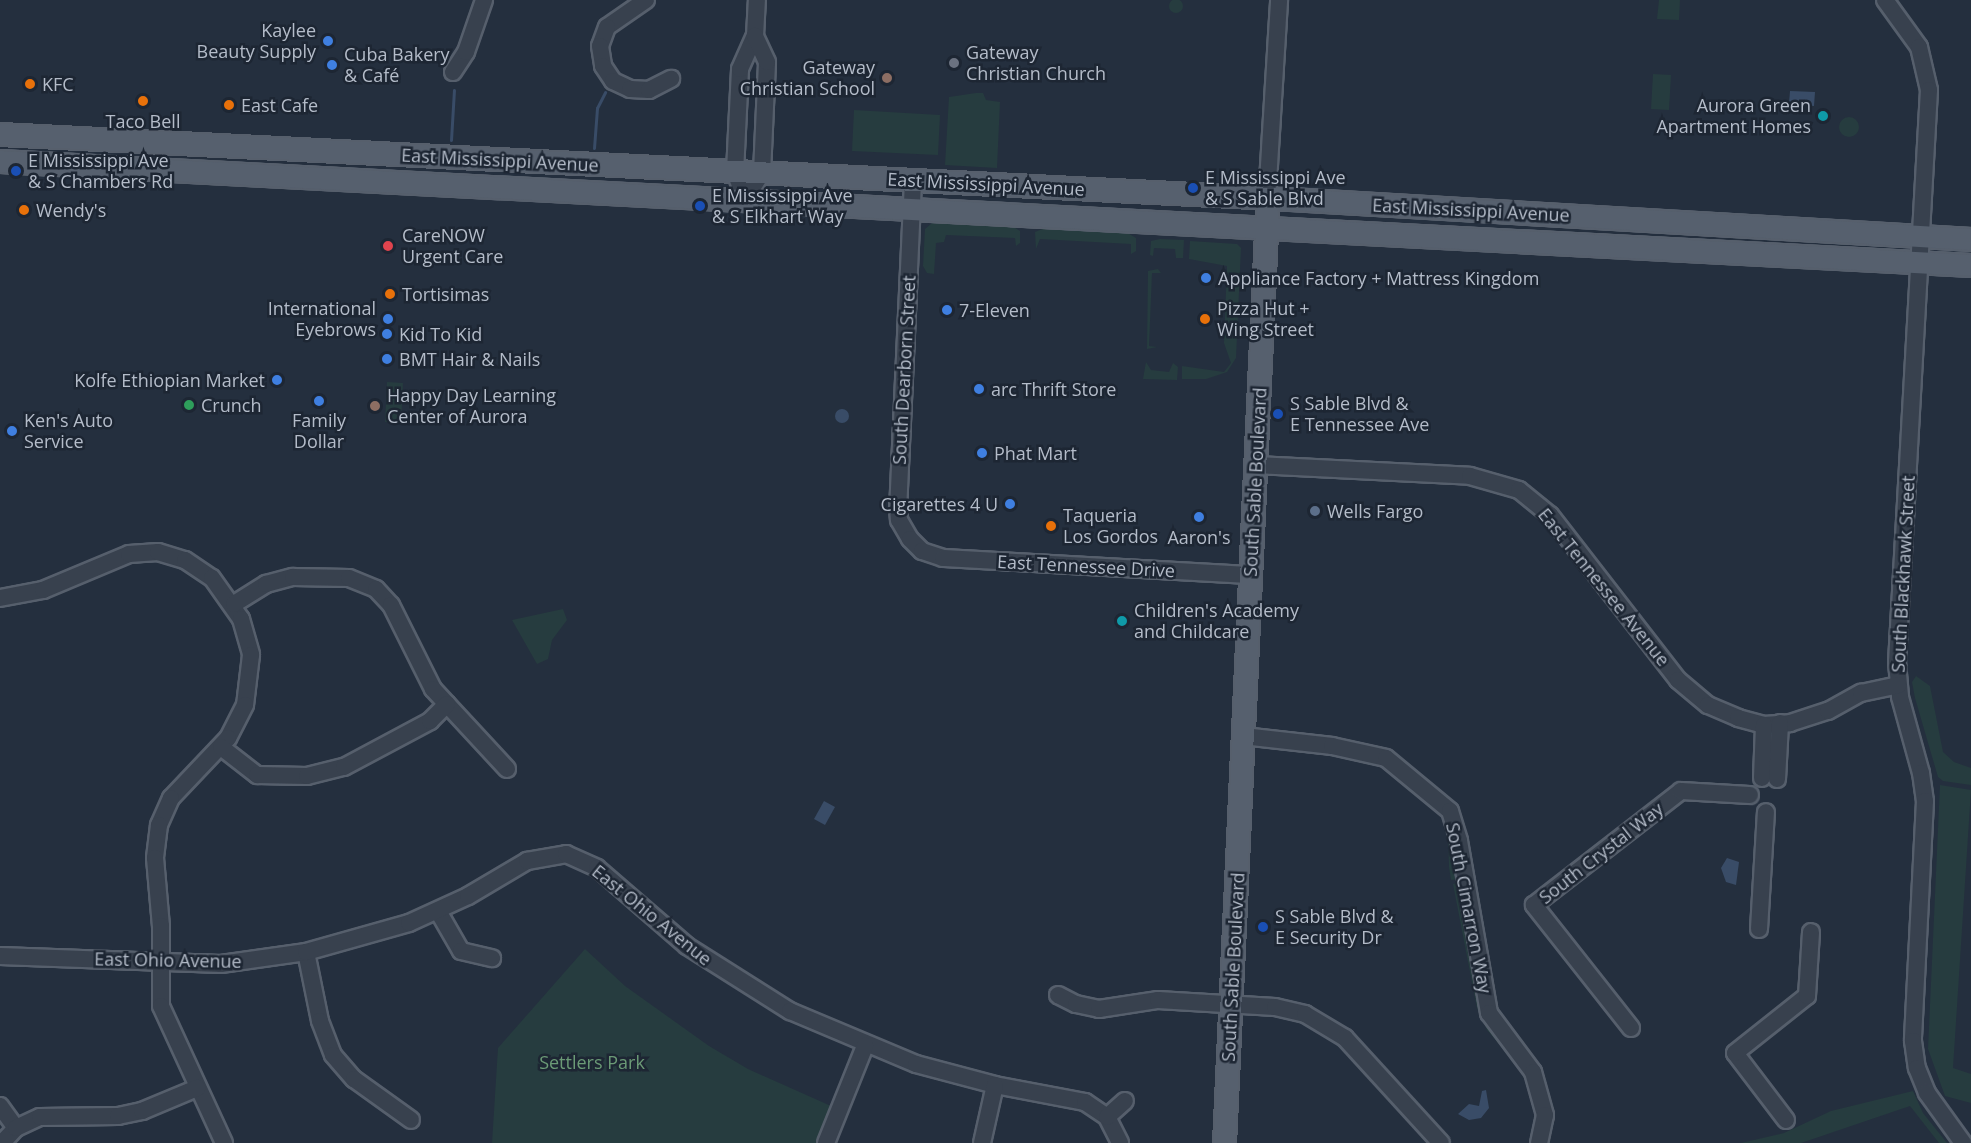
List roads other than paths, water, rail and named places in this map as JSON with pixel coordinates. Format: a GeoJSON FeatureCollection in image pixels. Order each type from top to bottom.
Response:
{"type":"FeatureCollection","features":[{"type":"Feature","properties":{"kind":"main road","name":"East Mississippi Avenue"},"geometry":{"type":"LineString","coordinates":[[0,134],[1267,198],[1971,239]]}},
{"type":"Feature","properties":{"kind":"main road","name":"East Mississippi Avenue"},"geometry":{"type":"LineString","coordinates":[[0,161],[1971,265]]}},
{"type":"Feature","properties":{"kind":"main road","name":"South Sable Boulevard"},"geometry":{"type":"LineString","coordinates":[[1224,1143],[1267,198]]}},
{"type":"Feature","properties":{"kind":"street"},"geometry":{"type":"LineString","coordinates":[[453,72],[466,52],[484,0]]}},
{"type":"Feature","properties":{"kind":"street"},"geometry":{"type":"LineString","coordinates":[[646,0],[608,27],[600,46],[603,66],[614,81],[630,89],[649,90],[671,79]]}},
{"type":"Feature","properties":{"kind":"street"},"geometry":{"type":"LineString","coordinates":[[745,199],[735,171],[740,69],[755,36],[757,0]]}},
{"type":"Feature","properties":{"kind":"street","name":"South Sable Boulevard"},"geometry":{"type":"LineString","coordinates":[[1267,198],[1279,0]]}},
{"type":"Feature","properties":{"kind":"street","name":"South Blackhawk Street"},"geometry":{"type":"LineString","coordinates":[[1885,0],[1914,39],[1927,75],[1922,236],[1898,685],[1921,772],[1925,801],[1913,1030],[1915,1059],[1932,1103],[1963,1143]]}},
{"type":"Feature","properties":{"kind":"street"},"geometry":{"type":"LineString","coordinates":[[745,199],[762,173],[767,62],[755,36]]}},
{"type":"Feature","properties":{"kind":"street","name":"South Dearborn Street"},"geometry":{"type":"LineString","coordinates":[[913,181],[898,507],[902,527],[922,551]]}},
{"type":"Feature","properties":{"kind":"street","name":"East Tennessee Avenue"},"geometry":{"type":"LineString","coordinates":[[1256,465],[1470,476],[1519,490],[1550,515],[1692,694],[1720,711],[1772,724],[1810,718],[1861,693],[1898,685]]}},
{"type":"Feature","properties":{"kind":"street","name":"East Tennessee Drive"},"geometry":{"type":"LineString","coordinates":[[922,551],[954,559],[1250,575]]}},
{"type":"Feature","properties":{"kind":"street"},"geometry":{"type":"LineString","coordinates":[[0,598],[43,590],[129,554],[158,552],[198,567],[234,604],[247,637],[251,674],[242,714],[221,747],[178,786],[159,825],[155,858],[160,1006],[224,1143]]}},
{"type":"Feature","properties":{"kind":"street"},"geometry":{"type":"LineString","coordinates":[[234,604],[266,584],[293,577],[364,582],[391,605],[433,689],[507,769]]}},
{"type":"Feature","properties":{"kind":"street"},"geometry":{"type":"LineString","coordinates":[[221,747],[257,775],[307,776],[344,767],[430,722],[447,705]]}},
{"type":"Feature","properties":{"kind":"street"},"geometry":{"type":"LineString","coordinates":[[1769,779],[1772,724]]}},
{"type":"Feature","properties":{"kind":"street","name":"South Cimarron Way"},"geometry":{"type":"LineString","coordinates":[[1243,736],[1332,746],[1386,758],[1450,811],[1459,841],[1489,1013],[1533,1072],[1545,1115],[1539,1143]]}},
{"type":"Feature","properties":{"kind":"street","name":"South Crystal Way"},"geometry":{"type":"LineString","coordinates":[[1631,1028],[1534,905],[1681,791],[1750,795]]}},
{"type":"Feature","properties":{"kind":"street"},"geometry":{"type":"LineString","coordinates":[[1759,929],[1766,812]]}},
{"type":"Feature","properties":{"kind":"street","name":"East Ohio Avenue"},"geometry":{"type":"LineString","coordinates":[[0,956],[160,963],[244,962],[306,952],[379,933],[438,911],[527,861],[567,846],[597,868],[654,921],[720,970],[790,1011],[865,1046],[995,1085],[1076,1098],[1107,1117]]}},
{"type":"Feature","properties":{"kind":"street"},"geometry":{"type":"LineString","coordinates":[[438,911],[461,951],[492,958]]}},
{"type":"Feature","properties":{"kind":"street"},"geometry":{"type":"LineString","coordinates":[[1786,1120],[1735,1053],[1807,996],[1811,932]]}},
{"type":"Feature","properties":{"kind":"street"},"geometry":{"type":"LineString","coordinates":[[306,952],[320,1021],[333,1055],[354,1079],[411,1120]]}},
{"type":"Feature","properties":{"kind":"street"},"geometry":{"type":"LineString","coordinates":[[1058,995],[1083,1006],[1109,1009],[1158,1000],[1286,1009],[1329,1026],[1354,1047],[1441,1143]]}},
{"type":"Feature","properties":{"kind":"street"},"geometry":{"type":"LineString","coordinates":[[826,1143],[865,1046]]}},
{"type":"Feature","properties":{"kind":"street"},"geometry":{"type":"LineString","coordinates":[[982,1143],[995,1085]]}},
{"type":"Feature","properties":{"kind":"street"},"geometry":{"type":"LineString","coordinates":[[2,1143],[16,1128],[40,1117],[102,1117],[142,1111],[197,1088]]}},
{"type":"Feature","properties":{"kind":"street"},"geometry":{"type":"LineString","coordinates":[[1120,1143],[1107,1117],[1125,1101]]}},
{"type":"Feature","properties":{"kind":"street"},"geometry":{"type":"LineString","coordinates":[[0,1106],[16,1128]]}},
{"type":"Feature","properties":{"kind":"water"},"geometry":{"type":"Polygon","coordinates":[[[1790,91],[1815,92],[1814,106],[1789,104],[1790,91]]]}},
{"type":"Feature","properties":{"kind":"water"},"geometry":{"type":"Polygon","coordinates":[[[839,409],[845,409],[849,416],[845,423],[839,423],[835,419],[835,413],[839,409]]]}},
{"type":"Feature","properties":{"kind":"water"},"geometry":{"type":"Polygon","coordinates":[[[824,801],[835,807],[825,825],[814,819],[824,801]]]}},
{"type":"Feature","properties":{"kind":"water"},"geometry":{"type":"Polygon","coordinates":[[[1727,858],[1739,862],[1736,885],[1726,882],[1721,868],[1727,858]]]}},
{"type":"Feature","properties":{"kind":"water"},"geometry":{"type":"Polygon","coordinates":[[[1486,1090],[1489,1108],[1481,1118],[1469,1120],[1458,1114],[1469,1104],[1479,1106],[1482,1091],[1486,1090]]]}},
{"type":"Feature","properties":{"kind":"waterway"},"geometry":{"type":"LineString","coordinates":[[451,140],[454,90]]}},
{"type":"Feature","properties":{"kind":"waterway"},"geometry":{"type":"LineString","coordinates":[[594,148],[597,108],[605,92]]}},
{"type":"Feature","properties":{"kind":"place","name":"Kaylee Beauty Supply"},"geometry":{"type":"Point","coordinates":[328,41]}},
{"type":"Feature","properties":{"kind":"place","name":"Gateway Christian Church"},"geometry":{"type":"Point","coordinates":[954,63]}},
{"type":"Feature","properties":{"kind":"place","name":"Cuba Bakery & Café"},"geometry":{"type":"Point","coordinates":[332,65]}},
{"type":"Feature","properties":{"kind":"place","name":"Gateway Christian School"},"geometry":{"type":"Point","coordinates":[887,78]}},
{"type":"Feature","properties":{"kind":"place","name":"KFC"},"geometry":{"type":"Point","coordinates":[30,84]}},
{"type":"Feature","properties":{"kind":"place","name":"Taco Bell"},"geometry":{"type":"Point","coordinates":[143,101]}},
{"type":"Feature","properties":{"kind":"place","name":"East Cafe"},"geometry":{"type":"Point","coordinates":[229,105]}},
{"type":"Feature","properties":{"kind":"place","name":"Aurora Green Apartment Homes"},"geometry":{"type":"Point","coordinates":[1823,116]}},
{"type":"Feature","properties":{"kind":"place","name":"E Mississippi Ave & S Chambers Rd"},"geometry":{"type":"Point","coordinates":[16,171]}},
{"type":"Feature","properties":{"kind":"place","name":"E Mississippi Ave & S Sable Blvd"},"geometry":{"type":"Point","coordinates":[1193,188]}},
{"type":"Feature","properties":{"kind":"place","name":"E Mississippi Ave & S Elkhart Way"},"geometry":{"type":"Point","coordinates":[700,206]}},
{"type":"Feature","properties":{"kind":"place","name":"Wendy's"},"geometry":{"type":"Point","coordinates":[24,210]}},
{"type":"Feature","properties":{"kind":"place","name":"CareNOW Urgent Care"},"geometry":{"type":"Point","coordinates":[388,246]}},
{"type":"Feature","properties":{"kind":"place","name":"Appliance Factory + Mattress Kingdom"},"geometry":{"type":"Point","coordinates":[1206,278]}},
{"type":"Feature","properties":{"kind":"place","name":"Tortisimas"},"geometry":{"type":"Point","coordinates":[390,294]}},
{"type":"Feature","properties":{"kind":"place","name":"7-Eleven"},"geometry":{"type":"Point","coordinates":[947,310]}},
{"type":"Feature","properties":{"kind":"place","name":"International Eyebrows"},"geometry":{"type":"Point","coordinates":[388,319]}},
{"type":"Feature","properties":{"kind":"place","name":"Pizza Hut + Wing Street"},"geometry":{"type":"Point","coordinates":[1205,319]}},
{"type":"Feature","properties":{"kind":"place","name":"Kid To Kid"},"geometry":{"type":"Point","coordinates":[387,334]}},
{"type":"Feature","properties":{"kind":"place","name":"BMT Hair & Nails"},"geometry":{"type":"Point","coordinates":[387,359]}},
{"type":"Feature","properties":{"kind":"place","name":"Kolfe Ethiopian Market"},"geometry":{"type":"Point","coordinates":[277,380]}},
{"type":"Feature","properties":{"kind":"place","name":"arc Thrift Store"},"geometry":{"type":"Point","coordinates":[979,389]}},
{"type":"Feature","properties":{"kind":"place","name":"Family Dollar"},"geometry":{"type":"Point","coordinates":[319,401]}},
{"type":"Feature","properties":{"kind":"place","name":"Crunch"},"geometry":{"type":"Point","coordinates":[189,405]}},
{"type":"Feature","properties":{"kind":"place","name":"Happy Day Learning Center of Aurora"},"geometry":{"type":"Point","coordinates":[375,406]}},
{"type":"Feature","properties":{"kind":"place","name":"S Sable Blvd & E Tennessee Ave"},"geometry":{"type":"Point","coordinates":[1278,414]}},
{"type":"Feature","properties":{"kind":"place","name":"Ken's Auto Service"},"geometry":{"type":"Point","coordinates":[12,431]}},
{"type":"Feature","properties":{"kind":"place","name":"Phat Mart"},"geometry":{"type":"Point","coordinates":[982,453]}},
{"type":"Feature","properties":{"kind":"place","name":"Cigarettes 4 U"},"geometry":{"type":"Point","coordinates":[1010,504]}},
{"type":"Feature","properties":{"kind":"place","name":"Wells Fargo"},"geometry":{"type":"Point","coordinates":[1315,511]}},
{"type":"Feature","properties":{"kind":"place","name":"Aaron's"},"geometry":{"type":"Point","coordinates":[1199,517]}},
{"type":"Feature","properties":{"kind":"place","name":"Taqueria Los Gordos"},"geometry":{"type":"Point","coordinates":[1051,526]}},
{"type":"Feature","properties":{"kind":"place","name":"Children's Academy and Childcare"},"geometry":{"type":"Point","coordinates":[1122,621]}},
{"type":"Feature","properties":{"kind":"place","name":"S Sable Blvd & E Security Dr"},"geometry":{"type":"Point","coordinates":[1263,927]}},
{"type":"Feature","properties":{"kind":"park label","name":"Settlers Park"},"geometry":{"type":"Point","coordinates":[592,1062]}}]}
